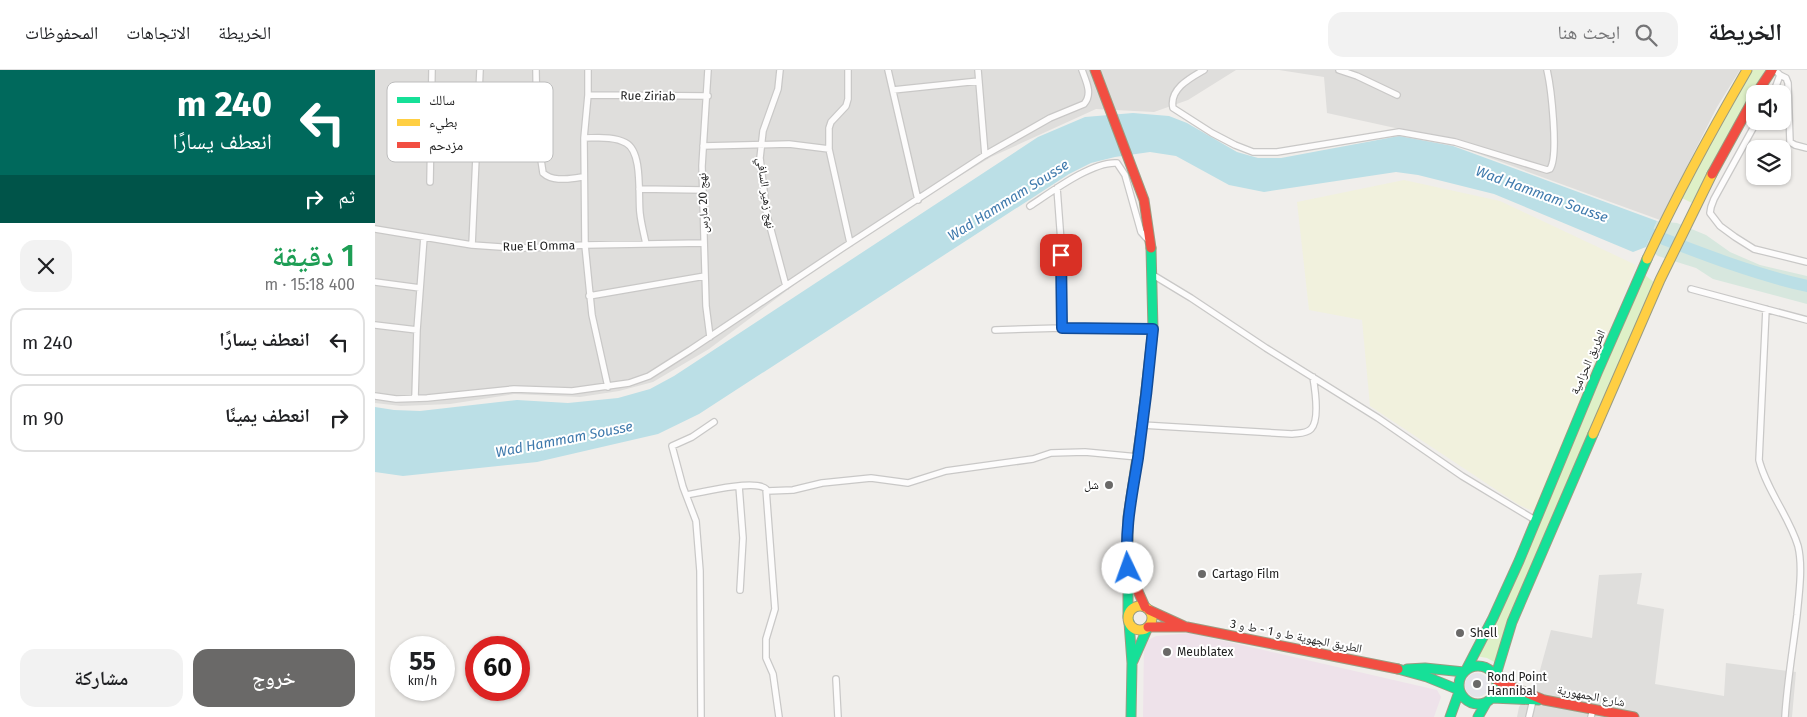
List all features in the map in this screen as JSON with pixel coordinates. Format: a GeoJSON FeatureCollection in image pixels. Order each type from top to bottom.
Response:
{"type":"FeatureCollection","features":[{"type":"Feature","properties":{"kind":"main road"},"geometry":{"type":"LineString","coordinates":[[1095,70],[1144,200],[1151,244],[1153,275],[1153,329],[1138,457],[1128,517],[1128,620],[1132,663],[1131,717]]}},
{"type":"Feature","properties":{"kind":"main road","name":"الطريق الحزامية"},"geometry":{"type":"LineString","coordinates":[[1450,717],[1459,691],[1458,682],[1502,598],[1642,272],[1699,155],[1747,70]]}},
{"type":"Feature","properties":{"kind":"main road"},"geometry":{"type":"LineString","coordinates":[[1763,85],[1773,70]]}},
{"type":"Feature","properties":{"kind":"main road"},"geometry":{"type":"LineString","coordinates":[[1478,717],[1497,690],[1496,679],[1512,622],[1660,280],[1720,158],[1746,112]]}},
{"type":"Feature","properties":{"kind":"main road"},"geometry":{"type":"LineString","coordinates":[[1128,568],[1151,613],[1152,621],[1132,663]]}},
{"type":"Feature","properties":{"kind":"main road"},"geometry":{"type":"LineString","coordinates":[[1147,608],[1136,606],[1129,613],[1128,620],[1135,629],[1139,630],[1148,627]]}},
{"type":"Feature","properties":{"kind":"main road","name":"الطريق الجهوية ط و 1 - ط و 3"},"geometry":{"type":"LineString","coordinates":[[1147,608],[1187,627]]}},
{"type":"Feature","properties":{"kind":"main road","name":"الطريق الجهوية ط و 1 - ط و 3"},"geometry":{"type":"LineString","coordinates":[[1148,627],[1187,627],[1400,669],[1427,677],[1459,691]]}},
{"type":"Feature","properties":{"kind":"main road"},"geometry":{"type":"LineString","coordinates":[[1465,671],[1481,666],[1491,671],[1496,679]]}},
{"type":"Feature","properties":{"kind":"main road","name":"الطريق الجهوية ط و 1 - ط و 3"},"geometry":{"type":"LineString","coordinates":[[1400,669],[1425,668],[1465,671]]}},
{"type":"Feature","properties":{"kind":"main road","name":"شارع الجمهورية"},"geometry":{"type":"LineString","coordinates":[[1496,679],[1544,700],[1592,713],[1634,717]]}},
{"type":"Feature","properties":{"kind":"main road"},"geometry":{"type":"LineString","coordinates":[[1459,691],[1466,701],[1471,704],[1477,705],[1489,701]]}},
{"type":"Feature","properties":{"kind":"main road","name":"شارع الجمهورية"},"geometry":{"type":"LineString","coordinates":[[1489,701],[1544,700]]}},
{"type":"Feature","properties":{"kind":"street"},"geometry":{"type":"LineString","coordinates":[[588,70],[584,138],[585,245],[589,296],[595,333],[609,387]]}},
{"type":"Feature","properties":{"kind":"street","name":"نهج 20 مارس"},"geometry":{"type":"LineString","coordinates":[[708,70],[708,96],[703,146],[703,190],[706,306],[710,337]]}},
{"type":"Feature","properties":{"kind":"street","name":"نهج زهير السافي"},"geometry":{"type":"LineString","coordinates":[[780,70],[778,89],[763,131],[761,165],[767,214],[786,286]]}},
{"type":"Feature","properties":{"kind":"street"},"geometry":{"type":"LineString","coordinates":[[847,70],[849,99],[846,106],[831,122],[829,128],[829,149],[851,243]]}},
{"type":"Feature","properties":{"kind":"street"},"geometry":{"type":"LineString","coordinates":[[888,70],[918,200]]}},
{"type":"Feature","properties":{"kind":"street"},"geometry":{"type":"LineString","coordinates":[[978,70],[985,155]]}},
{"type":"Feature","properties":{"kind":"street"},"geometry":{"type":"LineString","coordinates":[[375,396],[396,399],[514,389],[572,391],[609,387],[649,376],[985,155],[1050,118],[1084,104],[1088,99],[1089,93],[1082,70]]}},
{"type":"Feature","properties":{"kind":"street"},"geometry":{"type":"LineString","coordinates":[[1204,70],[1187,80],[1178,90],[1172,99],[1173,108],[1212,132],[1253,152],[1277,152],[1399,132],[1455,142],[1549,170],[1553,164],[1554,135],[1553,107],[1547,70]]}},
{"type":"Feature","properties":{"kind":"street"},"geometry":{"type":"LineString","coordinates":[[1339,70],[1357,76],[1397,95]]}},
{"type":"Feature","properties":{"kind":"street"},"geometry":{"type":"LineString","coordinates":[[1773,70],[1780,76],[1787,78],[1790,142],[1795,146],[1807,148]]}},
{"type":"Feature","properties":{"kind":"street"},"geometry":{"type":"LineString","coordinates":[[1776,85],[1780,76]]}},
{"type":"Feature","properties":{"kind":"street"},"geometry":{"type":"LineString","coordinates":[[893,90],[979,81]]}},
{"type":"Feature","properties":{"kind":"street","name":"Rue Ziriab"},"geometry":{"type":"LineString","coordinates":[[588,95],[708,96]]}},
{"type":"Feature","properties":{"kind":"street"},"geometry":{"type":"LineString","coordinates":[[1752,130],[1714,199],[1710,213],[1720,226],[1753,249],[1807,262]]}},
{"type":"Feature","properties":{"kind":"street"},"geometry":{"type":"LineString","coordinates":[[584,138],[607,138],[627,144],[633,151],[636,159],[639,211],[645,244]]}},
{"type":"Feature","properties":{"kind":"street"},"geometry":{"type":"LineString","coordinates":[[703,146],[789,144],[829,149]]}},
{"type":"Feature","properties":{"kind":"street"},"geometry":{"type":"LineString","coordinates":[[430,162],[430,182]]}},
{"type":"Feature","properties":{"kind":"street"},"geometry":{"type":"LineString","coordinates":[[472,245],[476,162]]}},
{"type":"Feature","properties":{"kind":"street"},"geometry":{"type":"LineString","coordinates":[[541,162],[543,173],[548,177],[554,179],[584,178]]}},
{"type":"Feature","properties":{"kind":"street"},"geometry":{"type":"LineString","coordinates":[[1030,206],[1071,179],[1094,168],[1113,162],[1117,163],[1125,175],[1141,232],[1151,244]]}},
{"type":"Feature","properties":{"kind":"street"},"geometry":{"type":"LineString","coordinates":[[1057,188],[1061,255],[1062,328]]}},
{"type":"Feature","properties":{"kind":"street"},"geometry":{"type":"LineString","coordinates":[[639,189],[703,190]]}},
{"type":"Feature","properties":{"kind":"street","name":"Rue El Omma"},"geometry":{"type":"LineString","coordinates":[[375,229],[472,245],[529,248],[704,243]]}},
{"type":"Feature","properties":{"kind":"street"},"geometry":{"type":"LineString","coordinates":[[415,398],[417,330],[424,237]]}},
{"type":"Feature","properties":{"kind":"street"},"geometry":{"type":"LineString","coordinates":[[1153,275],[1378,418],[1462,476],[1535,520]]}},
{"type":"Feature","properties":{"kind":"street"},"geometry":{"type":"LineString","coordinates":[[589,296],[705,276]]}},
{"type":"Feature","properties":{"kind":"street"},"geometry":{"type":"LineString","coordinates":[[375,282],[420,288]]}},
{"type":"Feature","properties":{"kind":"street"},"geometry":{"type":"LineString","coordinates":[[1691,289],[1807,320]]}},
{"type":"Feature","properties":{"kind":"street"},"geometry":{"type":"LineString","coordinates":[[1766,309],[1759,460],[1763,476],[1789,525],[1799,553],[1799,596],[1785,717]]}},
{"type":"Feature","properties":{"kind":"street"},"geometry":{"type":"LineString","coordinates":[[375,325],[417,330]]}},
{"type":"Feature","properties":{"kind":"street"},"geometry":{"type":"LineString","coordinates":[[995,330],[1062,328],[1153,329]]}},
{"type":"Feature","properties":{"kind":"street"},"geometry":{"type":"LineString","coordinates":[[1142,426],[1291,434],[1305,433],[1314,425],[1316,416],[1313,377]]}},
{"type":"Feature","properties":{"kind":"street"},"geometry":{"type":"LineString","coordinates":[[701,717],[700,572],[696,521],[672,446],[692,437],[714,422]]}},
{"type":"Feature","properties":{"kind":"street"},"geometry":{"type":"LineString","coordinates":[[767,491],[793,490],[822,483],[871,478],[908,483],[946,470],[1033,458],[1051,453],[1085,452],[1138,457]]}},
{"type":"Feature","properties":{"kind":"street"},"geometry":{"type":"LineString","coordinates":[[687,496],[739,486],[763,486],[767,491],[775,609],[766,639],[766,658],[773,674],[779,717]]}},
{"type":"Feature","properties":{"kind":"street"},"geometry":{"type":"LineString","coordinates":[[739,486],[743,538],[741,590]]}},
{"type":"Feature","properties":{"kind":"street"},"geometry":{"type":"LineString","coordinates":[[836,679],[838,717]]}},
{"type":"Feature","properties":{"kind":"street"},"geometry":{"type":"LineString","coordinates":[[1529,717],[1533,700]]}},
{"type":"Feature","properties":{"kind":"shaded area"},"geometry":{"type":"Polygon","coordinates":[[[375,70],[1236,70],[1188,100],[1154,112],[1096,109],[991,157],[850,243],[709,349],[653,382],[619,391],[580,397],[514,394],[450,404],[401,406],[375,403],[375,70]]]}},
{"type":"Feature","properties":{"kind":"shaded area"},"geometry":{"type":"Polygon","coordinates":[[[1279,70],[1740,70],[1717,107],[1660,220],[1427,135],[1327,113],[1324,77],[1279,70]]]}},
{"type":"Feature","properties":{"kind":"shaded area"},"geometry":{"type":"Polygon","coordinates":[[[1657,221],[1677,223],[1706,235],[1730,252],[1760,265],[1807,276],[1807,304],[1713,279],[1696,268],[1658,256],[1646,247],[1657,221]]]}},
{"type":"Feature","properties":{"kind":"shaded area"},"geometry":{"type":"Polygon","coordinates":[[[1642,573],[1637,604],[1664,609],[1655,684],[1724,696],[1726,663],[1796,672],[1792,717],[1517,717],[1519,707],[1537,681],[1551,630],[1592,638],[1599,575],[1642,573]]]}},
{"type":"Feature","properties":{"kind":"shaded area"},"geometry":{"type":"Polygon","coordinates":[[[1190,633],[1437,690],[1441,697],[1434,717],[1143,717],[1144,642],[1156,636],[1190,633]]]}},
{"type":"Feature","properties":{"kind":"shaded area","name":"Rond Point Hannibal"},"geometry":{"type":"Polygon","coordinates":[[[1477,673],[1486,676],[1489,685],[1486,694],[1477,697],[1468,694],[1465,685],[1468,676],[1477,673]]]}},
{"type":"Feature","properties":{"kind":"green space"},"geometry":{"type":"Polygon","coordinates":[[[1753,70],[1765,70],[1757,85],[1746,85],[1746,105],[1692,203],[1682,198],[1731,106],[1753,70]]]}},
{"type":"Feature","properties":{"kind":"green space"},"geometry":{"type":"Polygon","coordinates":[[[1404,180],[1500,201],[1636,265],[1535,512],[1519,505],[1370,406],[1362,320],[1309,310],[1297,202],[1404,180]]]}},
{"type":"Feature","properties":{"kind":"green space"},"geometry":{"type":"Polygon","coordinates":[[[1645,275],[1655,283],[1496,663],[1487,658],[1476,656],[1543,511],[1645,275]]]}},
{"type":"Feature","properties":{"kind":"water"},"geometry":{"type":"Polygon","coordinates":[[[1133,113],[1169,116],[1187,123],[1237,152],[1258,158],[1281,158],[1399,136],[1453,146],[1657,221],[1646,247],[1633,252],[1494,194],[1418,175],[1396,172],[1264,192],[1229,185],[1176,156],[1150,152],[1115,157],[1091,163],[1069,174],[699,414],[658,434],[537,462],[403,476],[375,472],[375,407],[420,411],[517,400],[568,403],[618,398],[650,389],[674,376],[1038,137],[1085,117],[1133,113]]]}},
{"type":"Feature","properties":{"kind":"waterway","name":"Wad Hammam Sousse"},"geometry":{"type":"LineString","coordinates":[[1648,233],[1747,269],[1807,286]]}},
{"type":"Feature","properties":{"kind":"traffic: fast"},"geometry":{"type":"LineString","coordinates":[[1128,617],[1128,517],[1142,425],[1153,329],[1151,248]]}},
{"type":"Feature","properties":{"kind":"traffic: fast"},"geometry":{"type":"LineString","coordinates":[[1466,670],[1493,618],[1519,561],[1597,373],[1647,259]]}},
{"type":"Feature","properties":{"kind":"traffic: fast"},"geometry":{"type":"LineString","coordinates":[[1495,678],[1512,622],[1593,434]]}},
{"type":"Feature","properties":{"kind":"traffic: fast"},"geometry":{"type":"LineString","coordinates":[[1129,622],[1132,663],[1131,717]]}},
{"type":"Feature","properties":{"kind":"traffic: fast"},"geometry":{"type":"LineString","coordinates":[[1133,661],[1148,627]]}},
{"type":"Feature","properties":{"kind":"traffic: fast"},"geometry":{"type":"LineString","coordinates":[[1478,666],[1492,671],[1497,685],[1492,699],[1478,704],[1464,699],[1459,685],[1464,671],[1478,666]]}},
{"type":"Feature","properties":{"kind":"traffic: fast"},"geometry":{"type":"LineString","coordinates":[[1407,669],[1425,668],[1464,672]]}},
{"type":"Feature","properties":{"kind":"traffic: fast"},"geometry":{"type":"LineString","coordinates":[[1398,669],[1427,677],[1459,690]]}},
{"type":"Feature","properties":{"kind":"traffic: fast"},"geometry":{"type":"LineString","coordinates":[[1450,717],[1459,692]]}},
{"type":"Feature","properties":{"kind":"traffic: fast"},"geometry":{"type":"LineString","coordinates":[[1492,698],[1539,700]]}},
{"type":"Feature","properties":{"kind":"traffic: fast"},"geometry":{"type":"LineString","coordinates":[[1478,717],[1486,703]]}},
{"type":"Feature","properties":{"kind":"traffic: slow"},"geometry":{"type":"LineString","coordinates":[[1647,259],[1695,163],[1747,70]]}},
{"type":"Feature","properties":{"kind":"traffic: slow"},"geometry":{"type":"LineString","coordinates":[[1593,434],[1660,280],[1712,174]]}},
{"type":"Feature","properties":{"kind":"traffic: slow"},"geometry":{"type":"LineString","coordinates":[[1140,606],[1149,609],[1152,618],[1149,627],[1140,630],[1131,627],[1128,618],[1131,609],[1140,606]]}},
{"type":"Feature","properties":{"kind":"traffic: jam"},"geometry":{"type":"LineString","coordinates":[[1095,70],[1144,200],[1151,248]]}},
{"type":"Feature","properties":{"kind":"traffic: jam"},"geometry":{"type":"LineString","coordinates":[[1762,85],[1772,70]]}},
{"type":"Feature","properties":{"kind":"traffic: jam"},"geometry":{"type":"LineString","coordinates":[[1712,174],[1746,112]]}},
{"type":"Feature","properties":{"kind":"traffic: jam"},"geometry":{"type":"LineString","coordinates":[[1130,573],[1145,607]]}},
{"type":"Feature","properties":{"kind":"traffic: jam"},"geometry":{"type":"LineString","coordinates":[[1149,610],[1184,626]]}},
{"type":"Feature","properties":{"kind":"traffic: jam"},"geometry":{"type":"LineString","coordinates":[[1148,627],[1187,627],[1398,669]]}},
{"type":"Feature","properties":{"kind":"traffic: jam"},"geometry":{"type":"LineString","coordinates":[[1496,680],[1544,700],[1634,717]]}},
{"type":"Feature","properties":{"kind":"place","name":"شل"},"geometry":{"type":"Point","coordinates":[1109,485]}},
{"type":"Feature","properties":{"kind":"place","name":"Cartago Film"},"geometry":{"type":"Point","coordinates":[1202,574]}},
{"type":"Feature","properties":{"kind":"place","name":"Shell"},"geometry":{"type":"Point","coordinates":[1460,633]}},
{"type":"Feature","properties":{"kind":"place","name":"Meublatex"},"geometry":{"type":"Point","coordinates":[1167,652]}},
{"type":"Feature","properties":{"kind":"place","name":"Rond Point Hannibal"},"geometry":{"type":"Point","coordinates":[1477,684]}},
{"type":"Feature","properties":{"kind":"route"},"geometry":{"type":"LineString","coordinates":[[1061,255],[1062,328],[1153,329],[1148,383],[1128,517],[1128,568]]}}]}
